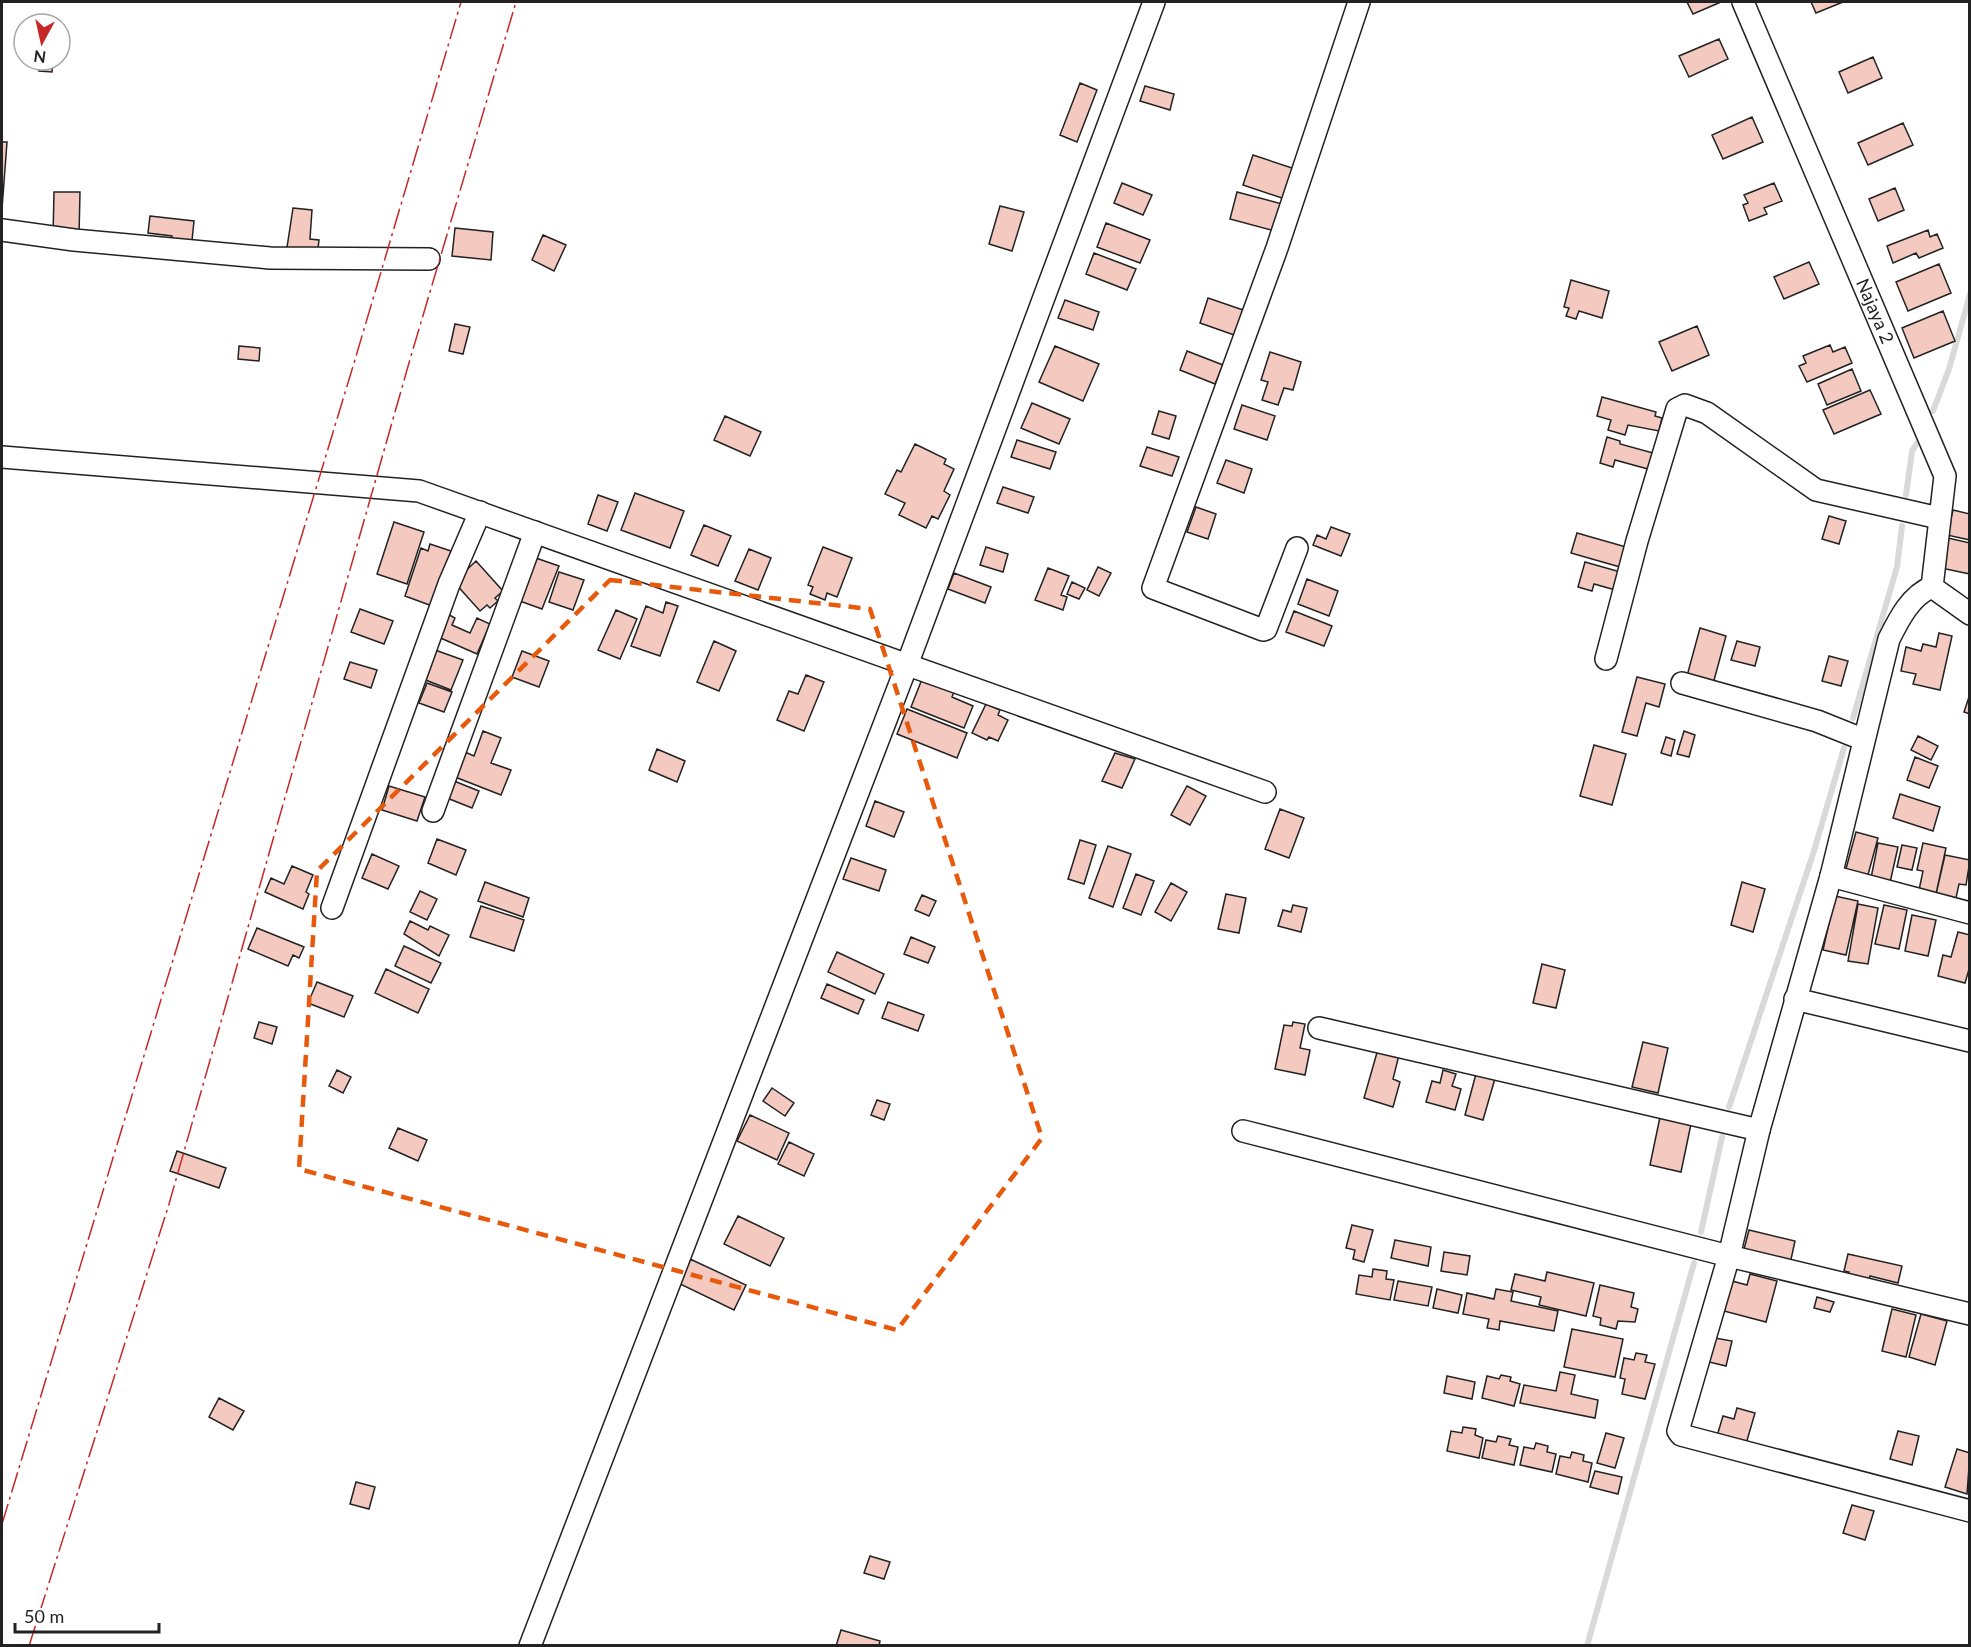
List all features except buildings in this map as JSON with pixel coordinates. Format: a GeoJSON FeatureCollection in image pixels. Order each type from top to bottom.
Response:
{"type":"FeatureCollection","features":[{"type":"Feature","properties":{"kind":"street"},"geometry":{"type":"LineString","coordinates":[[530,1646],[907,665],[1154,2]]}},
{"type":"Feature","properties":{"kind":"street"},"geometry":{"type":"LineString","coordinates":[[1297,548],[1266,629],[1263,630],[1153,588],[1277,248],[1359,2]]}},
{"type":"Feature","properties":{"kind":"street","name":"Najaya 2"},"geometry":{"type":"LineString","coordinates":[[1743,2],[1945,476],[1932,587]]}},
{"type":"Feature","properties":{"kind":"street"},"geometry":{"type":"LineString","coordinates":[[2,230],[86,242],[270,258],[429,259]]}},
{"type":"Feature","properties":{"kind":"street"},"geometry":{"type":"LineString","coordinates":[[1605,659],[1637,541],[1677,409],[1685,405],[1707,412],[1816,490],[1939,518]]}},
{"type":"Feature","properties":{"kind":"street"},"geometry":{"type":"LineString","coordinates":[[2,457],[419,491],[1265,792]]}},
{"type":"Feature","properties":{"kind":"street"},"geometry":{"type":"LineString","coordinates":[[332,908],[449,584],[480,512]]}},
{"type":"Feature","properties":{"kind":"street"},"geometry":{"type":"LineString","coordinates":[[433,811],[534,532]]}},
{"type":"Feature","properties":{"kind":"street"},"geometry":{"type":"LineString","coordinates":[[1970,614],[1932,587],[1923,590],[1906,609],[1888,639],[1862,739],[1831,876],[1759,1130],[1729,1256],[1678,1428],[1679,1434],[1970,1511]]}},
{"type":"Feature","properties":{"kind":"street"},"geometry":{"type":"LineString","coordinates":[[1682,683],[1817,721],[1862,739]]}},
{"type":"Feature","properties":{"kind":"street"},"geometry":{"type":"LineString","coordinates":[[1831,876],[1970,913]]}},
{"type":"Feature","properties":{"kind":"street"},"geometry":{"type":"LineString","coordinates":[[1795,999],[1970,1041]]}},
{"type":"Feature","properties":{"kind":"street"},"geometry":{"type":"LineString","coordinates":[[1319,1028],[1759,1130]]}},
{"type":"Feature","properties":{"kind":"street"},"geometry":{"type":"LineString","coordinates":[[1243,1131],[1729,1256],[1970,1314]]}},
{"type":"Feature","properties":{"kind":"highlighted area"},"geometry":{"type":"Polygon","coordinates":[[[610,580],[870,609],[1042,1138],[897,1330],[299,1169],[317,871],[610,580]]]}},
{"type":"Feature","properties":{"kind":"waterway"},"geometry":{"type":"LineString","coordinates":[[1933,411],[1949,369],[1970,294]]}},
{"type":"Feature","properties":{"kind":"waterway"},"geometry":{"type":"LineString","coordinates":[[1906,495],[1912,451],[1923,434]]}},
{"type":"Feature","properties":{"kind":"waterway"},"geometry":{"type":"LineString","coordinates":[[1853,718],[1897,567],[1902,526]]}},
{"type":"Feature","properties":{"kind":"waterway"},"geometry":{"type":"LineString","coordinates":[[1729,1107],[1814,851],[1844,748]]}},
{"type":"Feature","properties":{"kind":"waterway"},"geometry":{"type":"LineString","coordinates":[[1701,1232],[1722,1137]]}},
{"type":"Feature","properties":{"kind":"waterway"},"geometry":{"type":"LineString","coordinates":[[1587,1646],[1694,1263]]}},
{"type":"Feature","properties":{"kind":"power"},"geometry":{"type":"LineString","coordinates":[[2,1524],[461,2]]}},
{"type":"Feature","properties":{"kind":"power"},"geometry":{"type":"LineString","coordinates":[[29,1646],[169,1204],[411,356],[516,2]]}}]}
